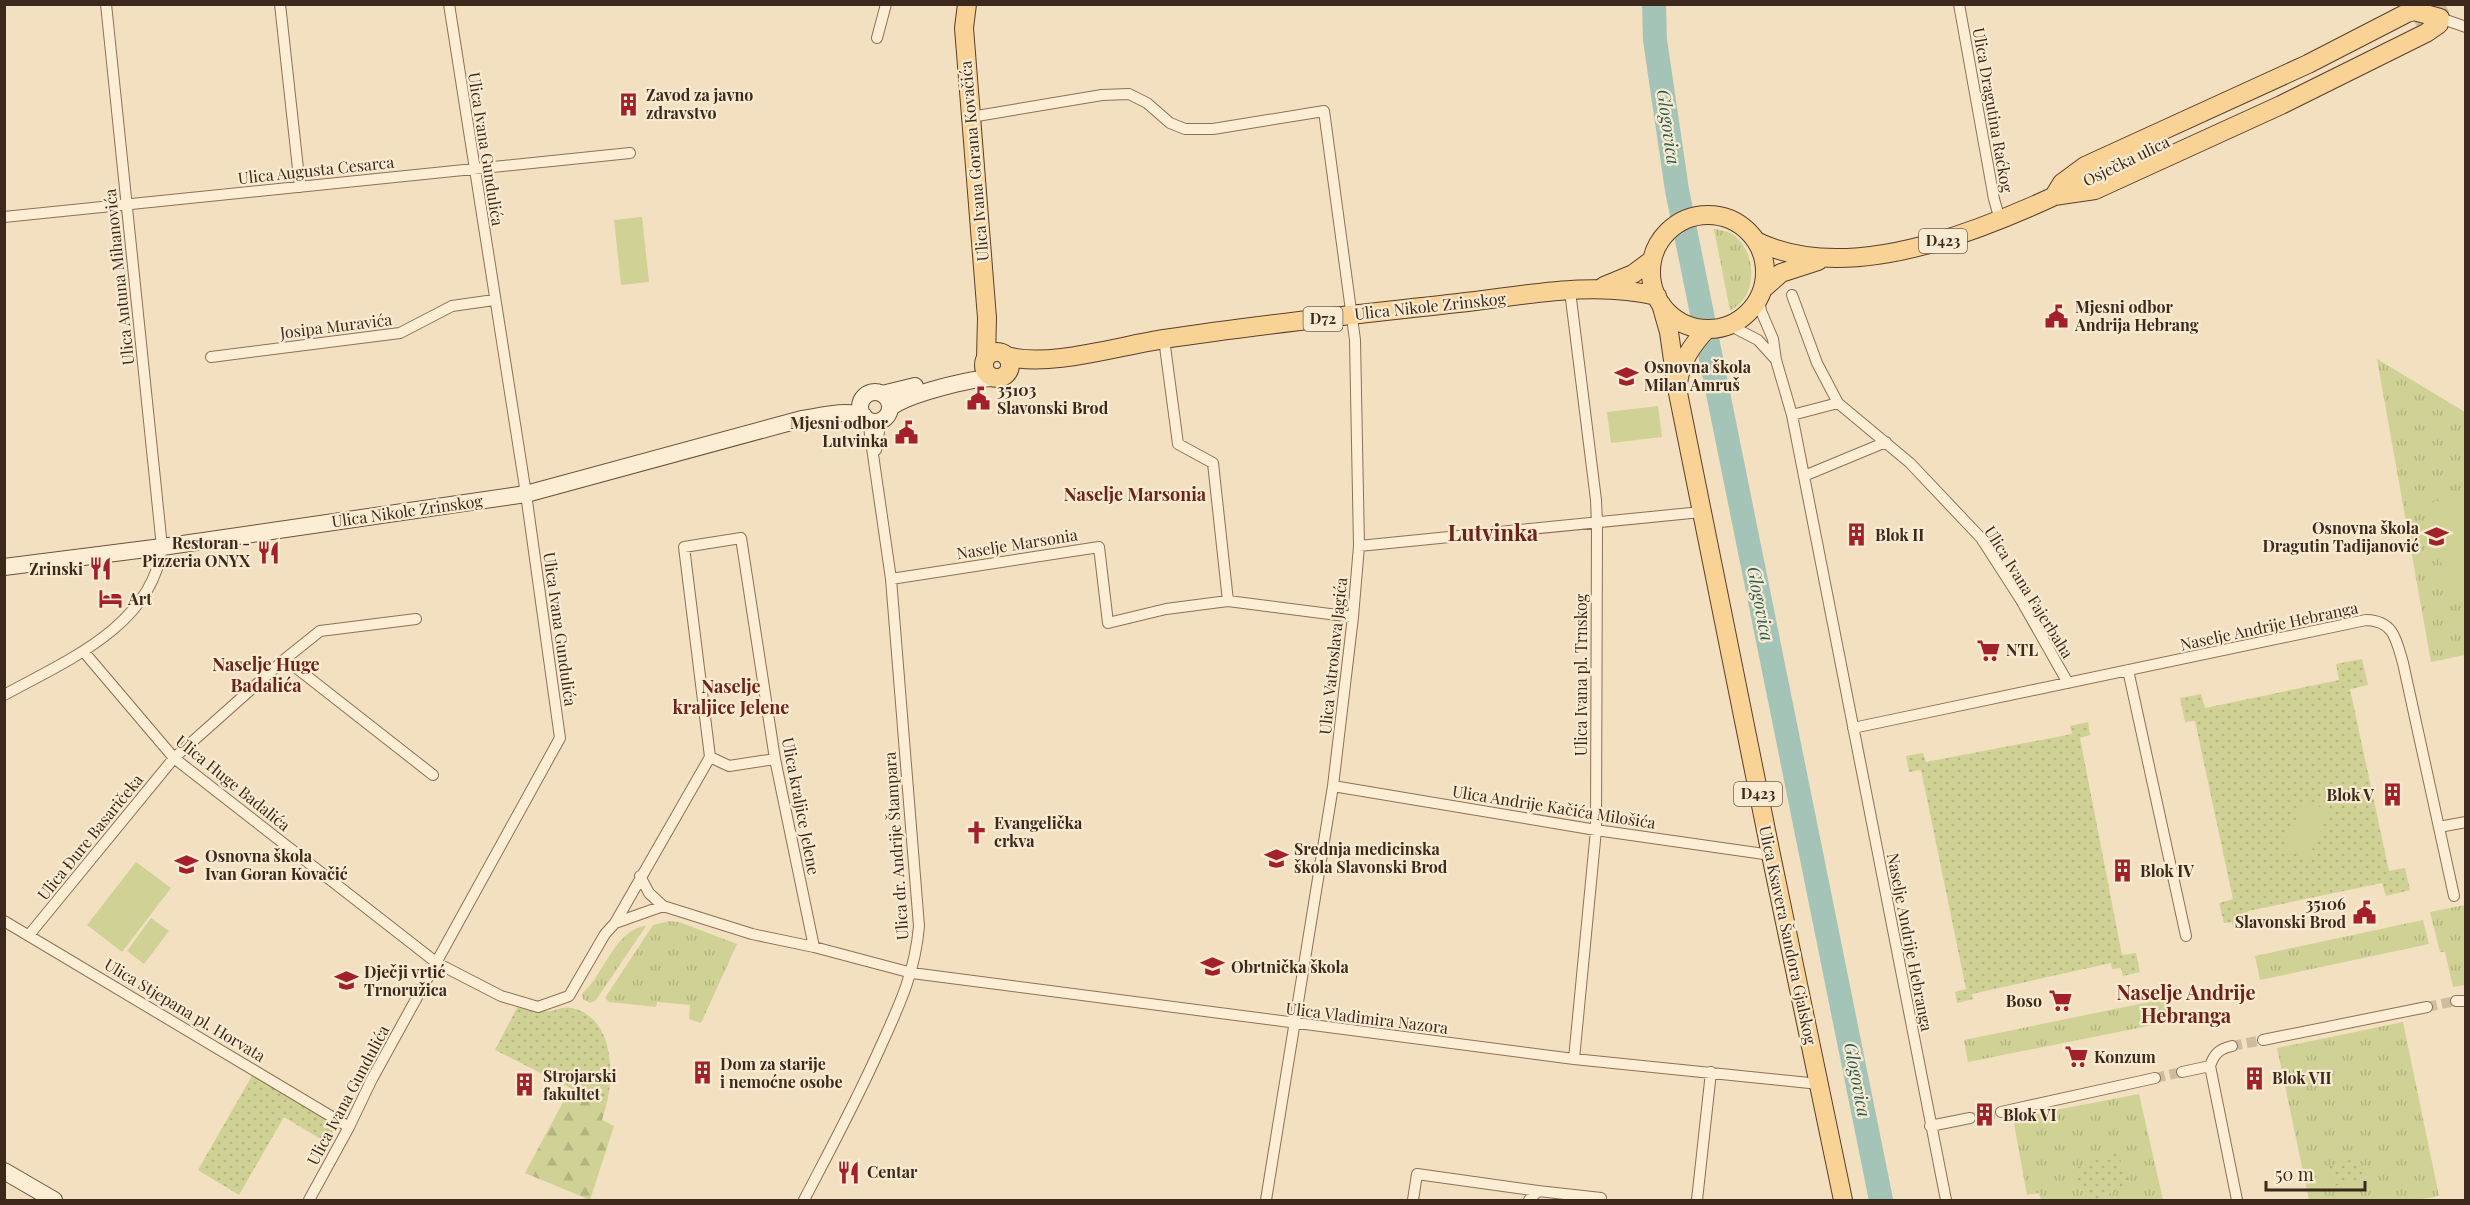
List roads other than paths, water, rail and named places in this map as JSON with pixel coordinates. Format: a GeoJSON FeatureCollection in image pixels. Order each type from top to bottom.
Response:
{"type":"FeatureCollection","features":[{"type":"Feature","properties":{"kind":"main road","name":"Ulica Ivana Gorana Kovačića"},"geometry":{"type":"LineString","coordinates":[[967,4],[964,28],[987,318],[996,364]]}},
{"type":"Feature","properties":{"kind":"main road"},"geometry":{"type":"LineString","coordinates":[[2421,12],[2440,18],[2439,24],[2426,33],[2281,105],[2095,190],[2054,196],[2062,183],[2085,166],[2308,64],[2407,13],[2421,12]]}},
{"type":"Feature","properties":{"kind":"main road","name":"Osječka ulica"},"geometry":{"type":"LineString","coordinates":[[1756,242],[1788,253],[1825,258],[1878,255],[1946,240],[2000,220],[2054,196],[2414,21]]}},
{"type":"Feature","properties":{"kind":"main road","name":"D423"},"geometry":{"type":"LineString","coordinates":[[1702,216],[1724,217],[1738,224],[1756,242],[1765,263],[1766,275],[1761,294],[1750,311],[1719,327],[1690,349],[1679,372],[1677,388],[1669,332],[1651,274],[1652,260],[1661,240],[1678,224],[1702,216]]}},
{"type":"Feature","properties":{"kind":"main road","name":"Osječka ulica"},"geometry":{"type":"LineString","coordinates":[[1761,294],[1782,273],[1825,258]]}},
{"type":"Feature","properties":{"kind":"main road","name":"Ulica Nikole Zrinskog"},"geometry":{"type":"LineString","coordinates":[[1600,288],[1633,274],[1652,260]]}},
{"type":"Feature","properties":{"kind":"main road","name":"Ulica Nikole Zrinskog"},"geometry":{"type":"LineString","coordinates":[[4,567],[162,547],[526,494],[802,419],[841,413],[878,411],[972,371],[996,364],[1048,360],[1164,339],[1351,315],[1600,288],[1631,291],[1659,300]]}},
{"type":"Feature","properties":{"kind":"main road"},"geometry":{"type":"LineString","coordinates":[[1659,300],[1673,316],[1686,325],[1719,327]]}},
{"type":"Feature","properties":{"kind":"main road","name":"Ulica Ksavera Šandora Gjalskog"},"geometry":{"type":"LineString","coordinates":[[1677,388],[1843,1200]]}},
{"type":"Feature","properties":{"kind":"main road","name":"Ulica Nikole Zrinskog"},"geometry":{"type":"LineString","coordinates":[[802,419],[833,405],[864,398],[872,393],[878,411]]}},
{"type":"Feature","properties":{"kind":"main road"},"geometry":{"type":"LineString","coordinates":[[4,1171],[54,1200]]}},
{"type":"Feature","properties":{"kind":"street","name":"Ulica Antuna Mihanovića"},"geometry":{"type":"LineString","coordinates":[[106,4],[162,547]]}},
{"type":"Feature","properties":{"kind":"street"},"geometry":{"type":"LineString","coordinates":[[280,4],[300,187]]}},
{"type":"Feature","properties":{"kind":"street","name":"Ulica Ivana Gundulića"},"geometry":{"type":"LineString","coordinates":[[309,1200],[372,1079],[560,738],[526,494],[449,4]]}},
{"type":"Feature","properties":{"kind":"street"},"geometry":{"type":"LineString","coordinates":[[877,38],[886,4]]}},
{"type":"Feature","properties":{"kind":"street","name":"Ulica Dragutina Raćkog"},"geometry":{"type":"LineString","coordinates":[[1959,4],[1994,199],[2000,220]]}},
{"type":"Feature","properties":{"kind":"street"},"geometry":{"type":"LineString","coordinates":[[2440,18],[2466,27]]}},
{"type":"Feature","properties":{"kind":"street","name":"Ulica Vatroslava Jagića"},"geometry":{"type":"LineString","coordinates":[[971,117],[1101,95],[1129,94],[1147,103],[1170,123],[1185,129],[1213,129],[1324,111],[1355,340],[1355,440],[1359,546],[1333,786],[1266,1200]]}},
{"type":"Feature","properties":{"kind":"street","name":"Ulica Augusta Cesarca"},"geometry":{"type":"LineString","coordinates":[[4,217],[630,153]]}},
{"type":"Feature","properties":{"kind":"street","name":"Ulica Ivana pl. Trnskog"},"geometry":{"type":"LineString","coordinates":[[1570,291],[1597,524],[1596,830],[1574,1059]]}},
{"type":"Feature","properties":{"kind":"street","name":"Naselje Andrije Hebranga"},"geometry":{"type":"LineString","coordinates":[[1761,294],[1761,311],[1773,339],[1776,360],[1792,415],[1946,1200]]}},
{"type":"Feature","properties":{"kind":"street","name":"Ulica Ivana Fajerbaha"},"geometry":{"type":"LineString","coordinates":[[1792,295],[1817,363],[1838,403],[1886,441],[1926,478],[1981,538],[2068,683]]}},
{"type":"Feature","properties":{"kind":"street","name":"Josipa Muravića"},"geometry":{"type":"LineString","coordinates":[[211,357],[400,333],[452,306],[494,300]]}},
{"type":"Feature","properties":{"kind":"street"},"geometry":{"type":"LineString","coordinates":[[1719,327],[1758,340],[1776,360]]}},
{"type":"Feature","properties":{"kind":"street"},"geometry":{"type":"LineString","coordinates":[[1164,339],[1178,444],[1213,464],[1228,601],[1353,617]]}},
{"type":"Feature","properties":{"kind":"street"},"geometry":{"type":"LineString","coordinates":[[1792,415],[1838,403]]}},
{"type":"Feature","properties":{"kind":"street","name":"Ulica dr. Andrije Štampara"},"geometry":{"type":"LineString","coordinates":[[804,1200],[863,1085],[906,990],[912,974],[919,926],[891,579],[874,466],[878,411]]}},
{"type":"Feature","properties":{"kind":"street","name":"Ulica dr. Andrije Štampara"},"geometry":{"type":"LineString","coordinates":[[874,466],[878,411]]}},
{"type":"Feature","properties":{"kind":"street"},"geometry":{"type":"LineString","coordinates":[[1804,476],[1886,441]]}},
{"type":"Feature","properties":{"kind":"street"},"geometry":{"type":"LineString","coordinates":[[1359,546],[1701,512]]}},
{"type":"Feature","properties":{"kind":"street","name":"Ulica kraljice Jelene"},"geometry":{"type":"LineString","coordinates":[[710,757],[684,547],[741,538],[775,759],[814,947]]}},
{"type":"Feature","properties":{"kind":"street"},"geometry":{"type":"LineString","coordinates":[[4,695],[84,652],[113,630],[135,607],[155,573],[162,547]]}},
{"type":"Feature","properties":{"kind":"street","name":"Naselje Marsonia"},"geometry":{"type":"LineString","coordinates":[[891,579],[1099,548],[1108,623],[1166,609],[1228,601]]}},
{"type":"Feature","properties":{"kind":"street","name":"Ulica Đure Basaričeka"},"geometry":{"type":"LineString","coordinates":[[29,935],[174,758],[285,659],[320,631],[417,620]]}},
{"type":"Feature","properties":{"kind":"street","name":"Naselje Andrije Hebranga"},"geometry":{"type":"LineString","coordinates":[[1853,728],[2366,620],[2386,624],[2395,638],[2403,663],[2454,896]]}},
{"type":"Feature","properties":{"kind":"street","name":"Ulica Huge Badalića"},"geometry":{"type":"LineString","coordinates":[[84,652],[174,758],[437,963]]}},
{"type":"Feature","properties":{"kind":"street"},"geometry":{"type":"LineString","coordinates":[[285,659],[433,775]]}},
{"type":"Feature","properties":{"kind":"street"},"geometry":{"type":"LineString","coordinates":[[2128,670],[2186,936]]}},
{"type":"Feature","properties":{"kind":"street"},"geometry":{"type":"LineString","coordinates":[[437,963],[501,996],[538,1007],[569,996],[605,934],[615,924],[640,876],[710,757],[729,766],[775,759]]}},
{"type":"Feature","properties":{"kind":"street","name":"Ulica Andrije Kačića Milošića"},"geometry":{"type":"LineString","coordinates":[[1333,786],[1596,830],[1771,855]]}},
{"type":"Feature","properties":{"kind":"street"},"geometry":{"type":"LineString","coordinates":[[2439,827],[2466,822]]}},
{"type":"Feature","properties":{"kind":"street"},"geometry":{"type":"LineString","coordinates":[[640,876],[649,893],[663,906],[752,934],[814,947],[912,974]]}},
{"type":"Feature","properties":{"kind":"street"},"geometry":{"type":"LineString","coordinates":[[615,924],[663,906]]}},
{"type":"Feature","properties":{"kind":"street","name":"Ulica Stjepana pl. Horvata"},"geometry":{"type":"LineString","coordinates":[[4,921],[349,1127]]}},
{"type":"Feature","properties":{"kind":"street","name":"Ulica Vladimira Nazora"},"geometry":{"type":"LineString","coordinates":[[912,974],[1574,1059],[1820,1084]]}},
{"type":"Feature","properties":{"kind":"street"},"geometry":{"type":"LineString","coordinates":[[2263,1040],[2427,1007]]}},
{"type":"Feature","properties":{"kind":"street"},"geometry":{"type":"LineString","coordinates":[[2232,1046],[2222,1048],[2214,1056],[2210,1066],[2237,1200]]}},
{"type":"Feature","properties":{"kind":"street"},"geometry":{"type":"LineString","coordinates":[[2182,1072],[2210,1066]]}},
{"type":"Feature","properties":{"kind":"street"},"geometry":{"type":"LineString","coordinates":[[1697,1200],[1711,1072]]}},
{"type":"Feature","properties":{"kind":"street"},"geometry":{"type":"LineString","coordinates":[[2001,1112],[2155,1078]]}},
{"type":"Feature","properties":{"kind":"street"},"geometry":{"type":"LineString","coordinates":[[1930,1126],[1970,1118]]}},
{"type":"Feature","properties":{"kind":"street"},"geometry":{"type":"LineString","coordinates":[[1413,1200],[1417,1174],[1601,1198]]}},
{"type":"Feature","properties":{"kind":"street"},"geometry":{"type":"LineString","coordinates":[[1529,1200],[1538,1191]]}},
{"type":"Feature","properties":{"kind":"waterway","name":"Glogovica"},"geometry":{"type":"LineString","coordinates":[[1654,4],[1655,40],[1677,190],[1881,1200]]}},
{"type":"Feature","properties":{"kind":"tunnel"},"geometry":{"type":"LineString","coordinates":[[2414,21],[2445,4]]}},
{"type":"Feature","properties":{"kind":"tunnel"},"geometry":{"type":"LineString","coordinates":[[2427,1007],[2456,1001]]}},
{"type":"Feature","properties":{"kind":"tunnel"},"geometry":{"type":"LineString","coordinates":[[2232,1046],[2263,1040]]}},
{"type":"Feature","properties":{"kind":"tunnel"},"geometry":{"type":"LineString","coordinates":[[2155,1078],[2182,1072]]}},
{"type":"Feature","properties":{"kind":"tunnel"},"geometry":{"type":"LineString","coordinates":[[1970,1118],[2001,1112]]}},
{"type":"Feature","properties":{"kind":"place","name":"Zavod za javno zdravstvo"},"geometry":{"type":"Point","coordinates":[628,104]}},
{"type":"Feature","properties":{"kind":"place","name":"Mjesni odbor Andrija Hebrang"},"geometry":{"type":"Point","coordinates":[2057,316]}},
{"type":"Feature","properties":{"kind":"place","name":"Osnovna škola Milan Amruš"},"geometry":{"type":"Point","coordinates":[1626,376]}},
{"type":"Feature","properties":{"kind":"place","name":"35103 Slavonski Brod"},"geometry":{"type":"Point","coordinates":[979,399]}},
{"type":"Feature","properties":{"kind":"place","name":"Mjesni odbor Lutvinka"},"geometry":{"type":"Point","coordinates":[906,432]}},
{"type":"Feature","properties":{"kind":"place","name":"Blok II"},"geometry":{"type":"Point","coordinates":[1857,535]}},
{"type":"Feature","properties":{"kind":"place","name":"Osnovna škola Dragutin Tadijanović"},"geometry":{"type":"Point","coordinates":[2437,537]}},
{"type":"Feature","properties":{"kind":"place","name":"Restoran - Pizzeria ONYX"},"geometry":{"type":"Point","coordinates":[268,552]}},
{"type":"Feature","properties":{"kind":"place","name":"Zrinski"},"geometry":{"type":"Point","coordinates":[101,569]}},
{"type":"Feature","properties":{"kind":"place","name":"Art"},"geometry":{"type":"Point","coordinates":[110,599]}},
{"type":"Feature","properties":{"kind":"place","name":"NTL"},"geometry":{"type":"Point","coordinates":[1988,650]}},
{"type":"Feature","properties":{"kind":"place","name":"Blok V"},"geometry":{"type":"Point","coordinates":[2392,795]}},
{"type":"Feature","properties":{"kind":"place","name":"Evangelička crkva"},"geometry":{"type":"Point","coordinates":[976,832]}},
{"type":"Feature","properties":{"kind":"place","name":"Srednja medicinska škola Slavonski Brod"},"geometry":{"type":"Point","coordinates":[1276,858]}},
{"type":"Feature","properties":{"kind":"place","name":"Osnovna škola Ivan Goran Kovačić"},"geometry":{"type":"Point","coordinates":[187,865]}},
{"type":"Feature","properties":{"kind":"place","name":"Blok IV"},"geometry":{"type":"Point","coordinates":[2122,871]}},
{"type":"Feature","properties":{"kind":"place","name":"35106 Slavonski Brod"},"geometry":{"type":"Point","coordinates":[2364,913]}},
{"type":"Feature","properties":{"kind":"place","name":"Obrtnička škola"},"geometry":{"type":"Point","coordinates":[1213,967]}},
{"type":"Feature","properties":{"kind":"place","name":"Dječji vrtić Trnoružica"},"geometry":{"type":"Point","coordinates":[346,981]}},
{"type":"Feature","properties":{"kind":"place","name":"Boso"},"geometry":{"type":"Point","coordinates":[2060,1001]}},
{"type":"Feature","properties":{"kind":"place","name":"Konzum"},"geometry":{"type":"Point","coordinates":[2076,1057]}},
{"type":"Feature","properties":{"kind":"place","name":"Dom za starije i nemoćne osobe"},"geometry":{"type":"Point","coordinates":[702,1073]}},
{"type":"Feature","properties":{"kind":"place","name":"Blok VII"},"geometry":{"type":"Point","coordinates":[2254,1078]}},
{"type":"Feature","properties":{"kind":"place","name":"Strojarski fakultet"},"geometry":{"type":"Point","coordinates":[525,1085]}},
{"type":"Feature","properties":{"kind":"place","name":"Blok VI"},"geometry":{"type":"Point","coordinates":[1985,1115]}},
{"type":"Feature","properties":{"kind":"place","name":"Centar"},"geometry":{"type":"Point","coordinates":[849,1172]}},
{"type":"Feature","properties":{"kind":"district","name":"Naselje Marsonia"},"geometry":{"type":"Point","coordinates":[1135,495]}},
{"type":"Feature","properties":{"kind":"district","name":"Lutvinka"},"geometry":{"type":"Point","coordinates":[1493,533]}},
{"type":"Feature","properties":{"kind":"district","name":"Naselje Huge Badalića"},"geometry":{"type":"Point","coordinates":[266,675]}},
{"type":"Feature","properties":{"kind":"district","name":"Naselje kraljice Jelene"},"geometry":{"type":"Point","coordinates":[731,697]}},
{"type":"Feature","properties":{"kind":"district","name":"Naselje Andrije Hebranga"},"geometry":{"type":"Point","coordinates":[2186,1004]}}]}
